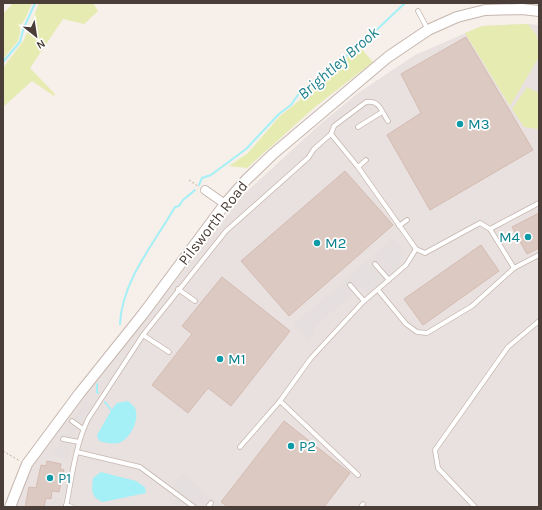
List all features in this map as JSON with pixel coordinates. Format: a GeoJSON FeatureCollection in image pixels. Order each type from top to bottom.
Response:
{"type":"FeatureCollection","features":[{"type":"Feature","properties":{"kind":"street","name":"Pilsworth Road"},"geometry":{"type":"LineString","coordinates":[[10,507],[27,464],[79,394],[143,314],[225,204],[246,180],[279,149],[383,61],[428,30],[484,6],[539,11]]}},
{"type":"Feature","properties":{"kind":"street"},"geometry":{"type":"LineString","coordinates":[[204,190],[225,204]]}},
{"type":"Feature","properties":{"kind":"lane"},"geometry":{"type":"LineString","coordinates":[[418,11],[428,30]]}},
{"type":"Feature","properties":{"kind":"lane"},"geometry":{"type":"LineString","coordinates":[[72,507],[66,506],[79,442],[88,418],[143,335],[178,289],[226,232],[308,158],[314,149],[331,134],[334,126],[366,102],[372,101],[376,103],[388,121]]}},
{"type":"Feature","properties":{"kind":"lane"},"geometry":{"type":"LineString","coordinates":[[358,127],[382,112]]}},
{"type":"Feature","properties":{"kind":"lane"},"geometry":{"type":"LineString","coordinates":[[331,134],[358,167],[416,249],[425,253],[480,223],[490,229],[514,268]]}},
{"type":"Feature","properties":{"kind":"lane"},"geometry":{"type":"LineString","coordinates":[[358,167],[366,160]]}},
{"type":"Feature","properties":{"kind":"lane"},"geometry":{"type":"LineString","coordinates":[[490,229],[539,202]]}},
{"type":"Feature","properties":{"kind":"lane"},"geometry":{"type":"LineString","coordinates":[[399,226],[407,220]]}},
{"type":"Feature","properties":{"kind":"lane"},"geometry":{"type":"LineString","coordinates":[[240,447],[280,401],[311,358],[364,301],[406,266],[416,249]]}},
{"type":"Feature","properties":{"kind":"lane"},"geometry":{"type":"LineString","coordinates":[[378,290],[406,324],[417,332],[427,333],[472,306],[514,268],[539,255]]}},
{"type":"Feature","properties":{"kind":"lane"},"geometry":{"type":"LineString","coordinates":[[375,264],[389,280]]}},
{"type":"Feature","properties":{"kind":"lane"},"geometry":{"type":"LineString","coordinates":[[350,285],[364,301]]}},
{"type":"Feature","properties":{"kind":"lane"},"geometry":{"type":"LineString","coordinates":[[178,289],[195,301]]}},
{"type":"Feature","properties":{"kind":"lane"},"geometry":{"type":"LineString","coordinates":[[475,507],[438,468],[435,450],[508,347],[539,321]]}},
{"type":"Feature","properties":{"kind":"lane"},"geometry":{"type":"LineString","coordinates":[[143,335],[169,352]]}},
{"type":"Feature","properties":{"kind":"lane"},"geometry":{"type":"LineString","coordinates":[[280,401],[358,475]]}},
{"type":"Feature","properties":{"kind":"lane"},"geometry":{"type":"LineString","coordinates":[[72,421],[83,429]]}},
{"type":"Feature","properties":{"kind":"lane"},"geometry":{"type":"LineString","coordinates":[[63,440],[79,442]]}},
{"type":"Feature","properties":{"kind":"lane"},"geometry":{"type":"LineString","coordinates":[[77,452],[140,467],[194,507]]}},
{"type":"Feature","properties":{"kind":"path"},"geometry":{"type":"LineString","coordinates":[[189,180],[204,190]]}},
{"type":"Feature","properties":{"kind":"path"},"geometry":{"type":"LineString","coordinates":[[3,451],[27,464]]}},
{"type":"Feature","properties":{"kind":"shaded area"},"geometry":{"type":"Polygon","coordinates":[[[539,25],[539,507],[15,507],[28,469],[242,196],[319,125],[358,93],[415,55],[482,26],[539,25]]]}},
{"type":"Feature","properties":{"kind":"shaded area"},"geometry":{"type":"Polygon","coordinates":[[[393,238],[405,251],[401,254],[403,258],[399,261],[402,265],[369,294],[361,287],[316,326],[314,335],[308,341],[293,325],[393,238]]]}},
{"type":"Feature","properties":{"kind":"shaded area"},"geometry":{"type":"Polygon","coordinates":[[[85,400],[93,405],[73,434],[66,430],[85,400]]]}},
{"type":"Feature","properties":{"kind":"shaded area"},"geometry":{"type":"Polygon","coordinates":[[[62,433],[74,435],[68,459],[49,455],[52,449],[58,448],[62,433]]]}},
{"type":"Feature","properties":{"kind":"shaded area"},"geometry":{"type":"Polygon","coordinates":[[[182,473],[224,507],[177,507],[168,500],[177,490],[172,486],[182,473]]]}},
{"type":"Feature","properties":{"kind":"shaded area"},"geometry":{"type":"Polygon","coordinates":[[[53,497],[62,498],[60,507],[51,507],[53,497]]]}},
{"type":"Feature","properties":{"kind":"green space"},"geometry":{"type":"Polygon","coordinates":[[[13,3],[32,3],[20,26],[18,41],[3,59],[3,14],[13,3]]]}},
{"type":"Feature","properties":{"kind":"green space"},"geometry":{"type":"Polygon","coordinates":[[[39,3],[93,3],[98,11],[84,24],[63,19],[30,68],[55,94],[54,96],[32,81],[3,107],[3,68],[24,40],[39,3]]]}},
{"type":"Feature","properties":{"kind":"green space"},"geometry":{"type":"Polygon","coordinates":[[[528,24],[537,36],[537,40],[539,40],[539,57],[510,106],[465,33],[482,26],[528,24]]]}},
{"type":"Feature","properties":{"kind":"green space"},"geometry":{"type":"Polygon","coordinates":[[[360,47],[373,62],[315,107],[247,168],[229,166],[248,153],[280,116],[300,100],[302,93],[360,47]]]}},
{"type":"Feature","properties":{"kind":"green space"},"geometry":{"type":"Polygon","coordinates":[[[527,87],[539,93],[539,129],[524,127],[512,109],[527,87]]]}},
{"type":"Feature","properties":{"kind":"water"},"geometry":{"type":"Polygon","coordinates":[[[128,401],[134,407],[136,412],[134,427],[131,432],[125,440],[119,443],[99,441],[97,435],[114,407],[117,403],[128,401]]]}},
{"type":"Feature","properties":{"kind":"water"},"geometry":{"type":"Polygon","coordinates":[[[101,472],[136,481],[145,487],[146,493],[103,502],[96,498],[92,490],[93,478],[101,472]]]}},
{"type":"Feature","properties":{"kind":"building","name":"M3"},"geometry":{"type":"Polygon","coordinates":[[[466,37],[533,150],[430,210],[387,135],[421,113],[401,74],[466,37]]]}},
{"type":"Feature","properties":{"kind":"building","name":"M2"},"geometry":{"type":"Polygon","coordinates":[[[345,171],[393,225],[289,316],[241,261],[345,171]]]}},
{"type":"Feature","properties":{"kind":"building","name":"M4"},"geometry":{"type":"Polygon","coordinates":[[[539,213],[539,248],[527,254],[512,227],[539,213]]]}},
{"type":"Feature","properties":{"kind":"building"},"geometry":{"type":"Polygon","coordinates":[[[481,245],[499,271],[423,325],[404,299],[481,245]]]}},
{"type":"Feature","properties":{"kind":"building","name":"M1"},"geometry":{"type":"Polygon","coordinates":[[[222,277],[290,331],[231,406],[208,388],[188,413],[152,385],[192,334],[182,326],[222,277]]]}},
{"type":"Feature","properties":{"kind":"building","name":"P2"},"geometry":{"type":"Polygon","coordinates":[[[284,421],[350,473],[324,507],[228,507],[221,502],[284,421]]]}},
{"type":"Feature","properties":{"kind":"building","name":"P1"},"geometry":{"type":"Polygon","coordinates":[[[47,461],[61,464],[60,469],[64,470],[59,492],[52,491],[51,499],[46,498],[44,507],[25,507],[29,487],[36,488],[41,465],[46,466],[47,461]]]}},
{"type":"Feature","properties":{"kind":"waterway"},"geometry":{"type":"LineString","coordinates":[[3,62],[20,42],[23,30],[35,3]]}},
{"type":"Feature","properties":{"kind":"waterway","name":"Brightley Brook"},"geometry":{"type":"LineString","coordinates":[[199,185],[202,178],[211,175],[246,149],[279,114],[291,105],[302,89],[306,89],[314,83],[368,38],[405,3]]}},
{"type":"Feature","properties":{"kind":"waterway","name":"Brightley Brook"},"geometry":{"type":"LineString","coordinates":[[120,324],[126,292],[140,263],[175,207],[179,206],[183,200],[195,190]]}},
{"type":"Feature","properties":{"kind":"waterway","name":"Brightley Brook"},"geometry":{"type":"LineString","coordinates":[[97,384],[98,393]]}},
{"type":"Feature","properties":{"kind":"waterway","name":"Brightley Brook"},"geometry":{"type":"LineString","coordinates":[[105,402],[111,410]]}},
{"type":"Feature","properties":{"kind":"place","name":"M3"},"geometry":{"type":"Point","coordinates":[460,124]}},
{"type":"Feature","properties":{"kind":"place","name":"M4"},"geometry":{"type":"Point","coordinates":[528,237]}},
{"type":"Feature","properties":{"kind":"place","name":"M2"},"geometry":{"type":"Point","coordinates":[317,243]}},
{"type":"Feature","properties":{"kind":"place","name":"M1"},"geometry":{"type":"Point","coordinates":[220,359]}},
{"type":"Feature","properties":{"kind":"place","name":"P2"},"geometry":{"type":"Point","coordinates":[291,446]}},
{"type":"Feature","properties":{"kind":"place","name":"P1"},"geometry":{"type":"Point","coordinates":[50,478]}}]}
